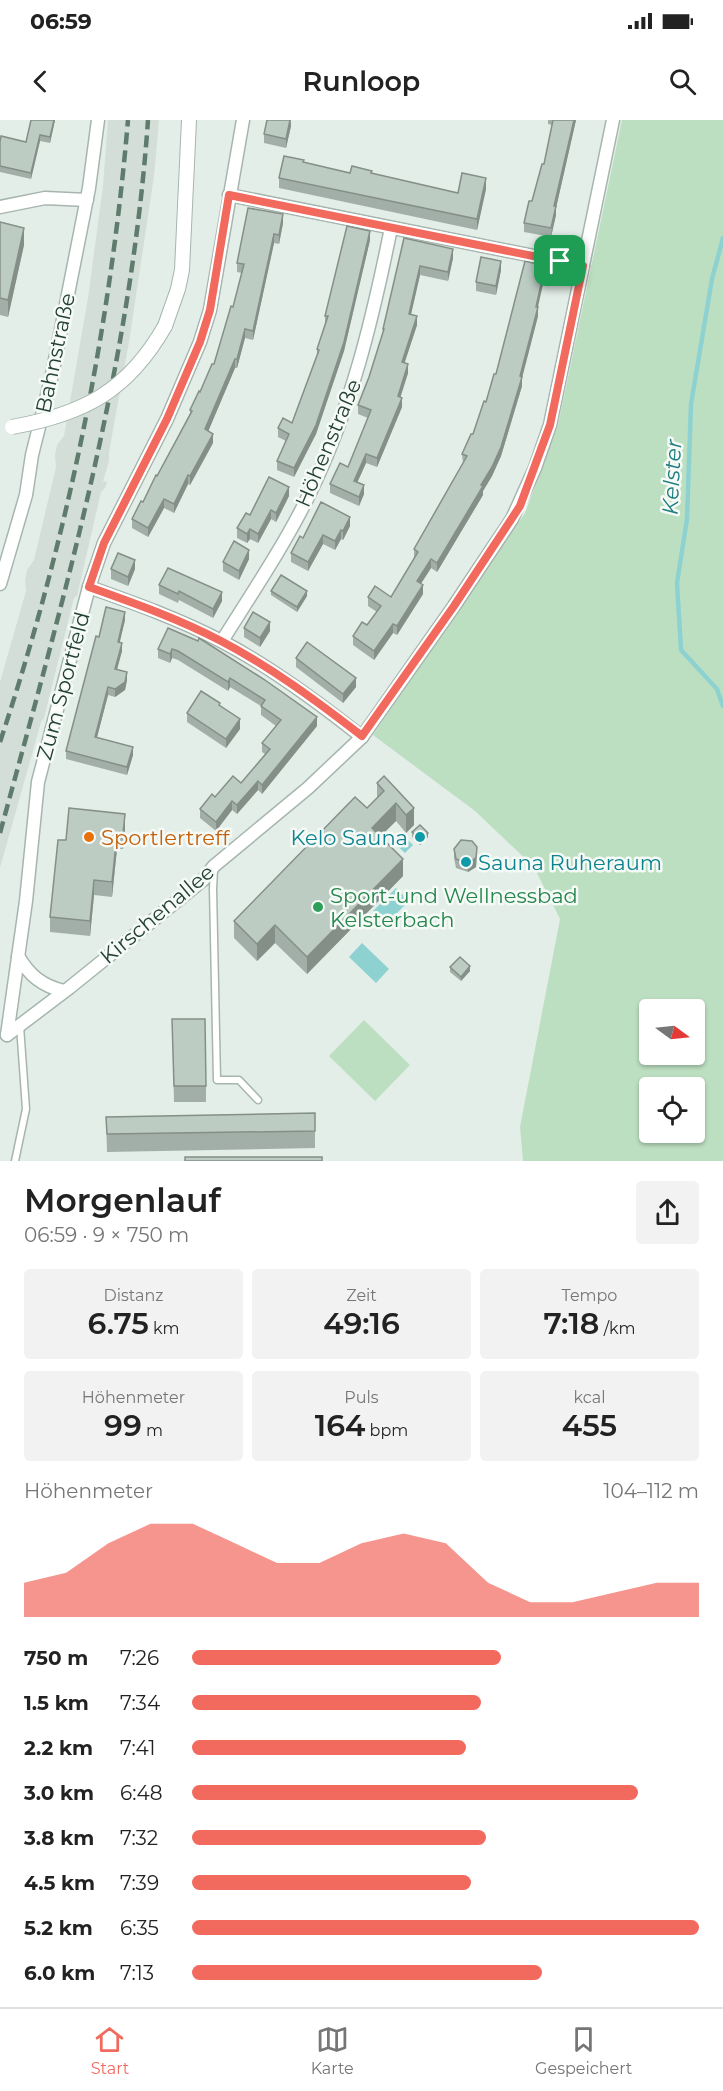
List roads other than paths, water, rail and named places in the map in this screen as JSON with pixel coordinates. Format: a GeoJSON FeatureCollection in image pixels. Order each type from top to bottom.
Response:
{"type":"FeatureCollection","features":[{"type":"Feature","properties":{"kind":"street","name":"Bahnstraße"},"geometry":{"type":"LineString","coordinates":[[0,584],[26,495],[30,465],[52,375],[87,200],[98,120]]}},
{"type":"Feature","properties":{"kind":"street"},"geometry":{"type":"LineString","coordinates":[[6,428],[57,417],[84,406],[112,390],[142,361],[165,326],[176,298],[182,270],[189,120]]}},
{"type":"Feature","properties":{"kind":"street","name":"Zum Sportfeld"},"geometry":{"type":"LineString","coordinates":[[3,1038],[18,956],[38,782],[89,587],[104,543],[167,419],[200,342],[210,310],[243,120]]}},
{"type":"Feature","properties":{"kind":"street","name":"Kirschenallee"},"geometry":{"type":"LineString","coordinates":[[3,1038],[203,880],[214,866],[308,788],[362,736],[454,606],[520,506],[550,425],[613,120]]}},
{"type":"Feature","properties":{"kind":"street"},"geometry":{"type":"LineString","coordinates":[[229,195],[583,266]]}},
{"type":"Feature","properties":{"kind":"street"},"geometry":{"type":"LineString","coordinates":[[0,207],[45,198],[87,200]]}},
{"type":"Feature","properties":{"kind":"street","name":"Höhenstraße"},"geometry":{"type":"LineString","coordinates":[[222,641],[286,539],[331,447],[366,343],[391,228]]}},
{"type":"Feature","properties":{"kind":"street"},"geometry":{"type":"LineString","coordinates":[[89,587],[170,616],[222,641],[308,695],[362,736]]}},
{"type":"Feature","properties":{"kind":"street"},"geometry":{"type":"LineString","coordinates":[[18,956],[27,971],[36,979],[64,991]]}},
{"type":"Feature","properties":{"kind":"lane"},"geometry":{"type":"LineString","coordinates":[[214,866],[217,1080],[239,1080],[258,1100]]}},
{"type":"Feature","properties":{"kind":"lane"},"geometry":{"type":"LineString","coordinates":[[15,1161],[26,1109],[20,1026]]}},
{"type":"Feature","properties":{"kind":"water"},"geometry":{"type":"Polygon","coordinates":[[[404,836],[413,845],[405,853],[395,844],[404,836]]]}},
{"type":"Feature","properties":{"kind":"water"},"geometry":{"type":"Polygon","coordinates":[[[396,888],[409,901],[386,924],[373,911],[396,888]]]}},
{"type":"Feature","properties":{"kind":"water"},"geometry":{"type":"Polygon","coordinates":[[[362,943],[389,969],[376,983],[349,957],[362,943]]]}},
{"type":"Feature","properties":{"kind":"waterway","name":"Kelster"},"geometry":{"type":"LineString","coordinates":[[723,238],[712,279],[691,404],[687,519],[677,583],[681,650],[717,689],[723,706]]}},
{"type":"Feature","properties":{"kind":"railway"},"geometry":{"type":"LineString","coordinates":[[0,742],[46,590],[82,435],[110,278],[128,120]]}},
{"type":"Feature","properties":{"kind":"railway"},"geometry":{"type":"LineString","coordinates":[[0,833],[48,657],[92,480],[111,391],[127,301],[148,120]]}},
{"type":"Feature","properties":{"kind":"place","name":"Sportlertreff"},"geometry":{"type":"Point","coordinates":[89,837]}},
{"type":"Feature","properties":{"kind":"place","name":"Kelo Sauna"},"geometry":{"type":"Point","coordinates":[420,837]}},
{"type":"Feature","properties":{"kind":"place","name":"Sauna Ruheraum"},"geometry":{"type":"Point","coordinates":[466,862]}},
{"type":"Feature","properties":{"kind":"place","name":"Sport-und Wellnessbad Kelsterbach"},"geometry":{"type":"Point","coordinates":[318,907]}}]}
